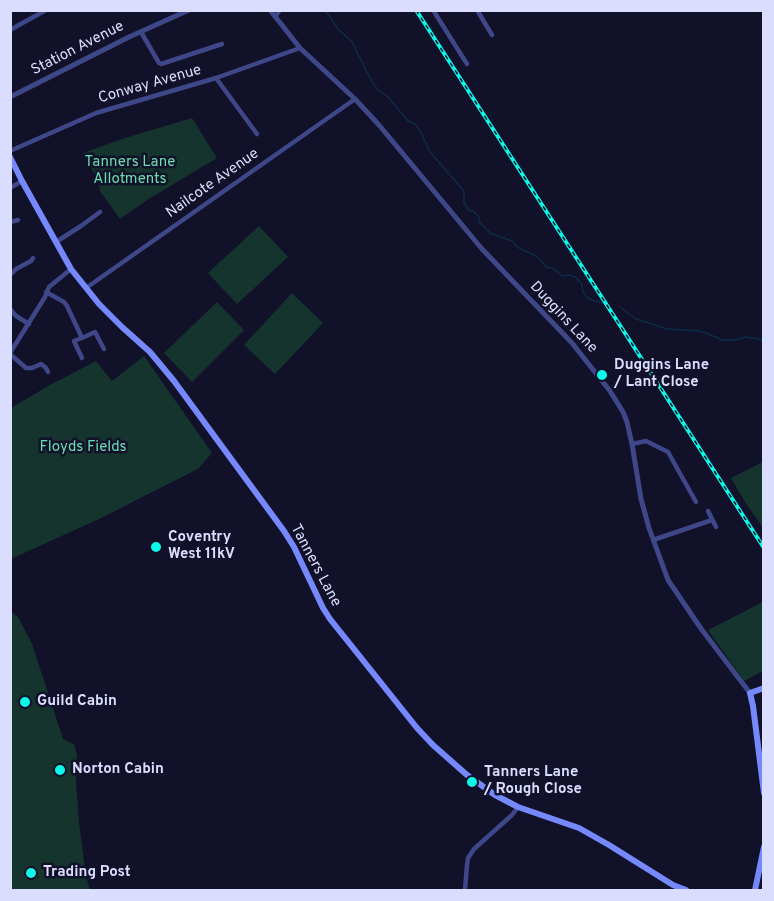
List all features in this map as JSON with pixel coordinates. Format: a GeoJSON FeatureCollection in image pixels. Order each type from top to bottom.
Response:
{"type":"FeatureCollection","features":[{"type":"Feature","properties":{"kind":"main road","name":"Tanners Lane"},"geometry":{"type":"LineString","coordinates":[[10,157],[71,269],[110,316],[150,352],[174,381],[284,531],[330,619],[417,728],[467,775],[495,795],[518,807],[579,828],[686,891]]}},
{"type":"Feature","properties":{"kind":"main road"},"geometry":{"type":"LineString","coordinates":[[764,688],[750,693],[764,793]]}},
{"type":"Feature","properties":{"kind":"main road"},"geometry":{"type":"LineString","coordinates":[[755,891],[764,847]]}},
{"type":"Feature","properties":{"kind":"street"},"geometry":{"type":"LineString","coordinates":[[10,30],[46,10]]}},
{"type":"Feature","properties":{"kind":"street","name":"Duggins Lane"},"geometry":{"type":"LineString","coordinates":[[270,10],[300,48],[355,99],[379,125],[482,249],[572,343],[598,375],[623,412],[627,422],[641,498],[652,540],[668,580],[697,624],[750,693]]}},
{"type":"Feature","properties":{"kind":"street"},"geometry":{"type":"LineString","coordinates":[[275,16],[280,10]]}},
{"type":"Feature","properties":{"kind":"street"},"geometry":{"type":"LineString","coordinates":[[433,10],[467,64]]}},
{"type":"Feature","properties":{"kind":"street","name":"Station Avenue"},"geometry":{"type":"LineString","coordinates":[[11,97],[186,11]]}},
{"type":"Feature","properties":{"kind":"street"},"geometry":{"type":"LineString","coordinates":[[480,12],[492,35]]}},
{"type":"Feature","properties":{"kind":"street"},"geometry":{"type":"LineString","coordinates":[[141,32],[161,64],[222,44]]}},
{"type":"Feature","properties":{"kind":"street","name":"Conway Avenue"},"geometry":{"type":"LineString","coordinates":[[10,151],[96,113],[216,78],[300,48]]}},
{"type":"Feature","properties":{"kind":"street"},"geometry":{"type":"LineString","coordinates":[[216,78],[257,134]]}},
{"type":"Feature","properties":{"kind":"street","name":"Nailcote Avenue"},"geometry":{"type":"LineString","coordinates":[[86,288],[355,99]]}},
{"type":"Feature","properties":{"kind":"street"},"geometry":{"type":"LineString","coordinates":[[10,188],[22,181]]}},
{"type":"Feature","properties":{"kind":"street"},"geometry":{"type":"LineString","coordinates":[[56,242],[100,212]]}},
{"type":"Feature","properties":{"kind":"street"},"geometry":{"type":"LineString","coordinates":[[10,222],[18,220]]}},
{"type":"Feature","properties":{"kind":"street"},"geometry":{"type":"LineString","coordinates":[[10,275],[16,268],[32,262]]}},
{"type":"Feature","properties":{"kind":"street"},"geometry":{"type":"LineString","coordinates":[[39,364],[26,368],[10,353],[46,292],[52,284],[71,269]]}},
{"type":"Feature","properties":{"kind":"street"},"geometry":{"type":"LineString","coordinates":[[46,292],[67,306],[82,338]]}},
{"type":"Feature","properties":{"kind":"street"},"geometry":{"type":"LineString","coordinates":[[10,309],[28,324]]}},
{"type":"Feature","properties":{"kind":"street"},"geometry":{"type":"LineString","coordinates":[[82,358],[74,341],[95,332],[104,349]]}},
{"type":"Feature","properties":{"kind":"street"},"geometry":{"type":"LineString","coordinates":[[39,357],[39,364]]}},
{"type":"Feature","properties":{"kind":"street"},"geometry":{"type":"LineString","coordinates":[[39,364],[48,372]]}},
{"type":"Feature","properties":{"kind":"street"},"geometry":{"type":"LineString","coordinates":[[632,444],[646,441],[668,452],[695,500],[687,501]]}},
{"type":"Feature","properties":{"kind":"street"},"geometry":{"type":"LineString","coordinates":[[708,511],[716,527]]}},
{"type":"Feature","properties":{"kind":"street"},"geometry":{"type":"LineString","coordinates":[[652,540],[712,520]]}},
{"type":"Feature","properties":{"kind":"street"},"geometry":{"type":"LineString","coordinates":[[465,891],[468,858],[474,849],[513,815],[518,807]]}},
{"type":"Feature","properties":{"kind":"green space","name":"Tanners Lane Allotments"},"geometry":{"type":"Polygon","coordinates":[[[192,118],[217,158],[120,219],[100,191],[99,183],[83,153],[192,118]]]}},
{"type":"Feature","properties":{"kind":"green space"},"geometry":{"type":"Polygon","coordinates":[[[259,226],[288,257],[237,304],[208,273],[259,226]]]}},
{"type":"Feature","properties":{"kind":"green space"},"geometry":{"type":"Polygon","coordinates":[[[292,293],[323,323],[275,374],[244,345],[292,293]]]}},
{"type":"Feature","properties":{"kind":"green space"},"geometry":{"type":"Polygon","coordinates":[[[217,302],[244,330],[192,382],[164,353],[217,302]]]}},
{"type":"Feature","properties":{"kind":"green space","name":"Floyds Fields"},"geometry":{"type":"Polygon","coordinates":[[[144,356],[212,453],[198,469],[99,519],[11,559],[11,408],[96,361],[112,381],[144,356]]]}},
{"type":"Feature","properties":{"kind":"green space"},"geometry":{"type":"Polygon","coordinates":[[[763,462],[763,528],[731,478],[763,462]]]}},
{"type":"Feature","properties":{"kind":"green space"},"geometry":{"type":"Polygon","coordinates":[[[763,602],[763,671],[744,681],[708,630],[763,602]]]}},
{"type":"Feature","properties":{"kind":"green space"},"geometry":{"type":"Polygon","coordinates":[[[10,611],[18,617],[32,644],[63,739],[74,744],[77,755],[76,783],[79,822],[86,877],[90,890],[11,890],[10,611]]]}},
{"type":"Feature","properties":{"kind":"waterway"},"geometry":{"type":"LineString","coordinates":[[325,10],[338,29],[352,42],[372,82],[408,121],[415,124],[429,151],[464,191],[464,203],[479,217],[479,222],[490,233],[512,241],[519,248],[534,255],[546,267],[552,268],[563,276],[575,277],[582,284],[583,292],[589,299],[602,303]]}},
{"type":"Feature","properties":{"kind":"waterway"},"geometry":{"type":"LineString","coordinates":[[620,307],[636,319],[667,329],[698,331],[722,340],[746,337],[764,340]]}},
{"type":"Feature","properties":{"kind":"railway"},"geometry":{"type":"LineString","coordinates":[[416,10],[764,548]]}},
{"type":"Feature","properties":{"kind":"place","name":"Duggins Lane / Lant Close"},"geometry":{"type":"Point","coordinates":[602,375]}},
{"type":"Feature","properties":{"kind":"place","name":"Coventry West 11kV"},"geometry":{"type":"Point","coordinates":[156,547]}},
{"type":"Feature","properties":{"kind":"place","name":"Guild Cabin"},"geometry":{"type":"Point","coordinates":[25,702]}},
{"type":"Feature","properties":{"kind":"place","name":"Norton Cabin"},"geometry":{"type":"Point","coordinates":[60,770]}},
{"type":"Feature","properties":{"kind":"place","name":"Tanners Lane / Rough Close"},"geometry":{"type":"Point","coordinates":[472,782]}},
{"type":"Feature","properties":{"kind":"place","name":"Trading Post"},"geometry":{"type":"Point","coordinates":[31,873]}}]}
